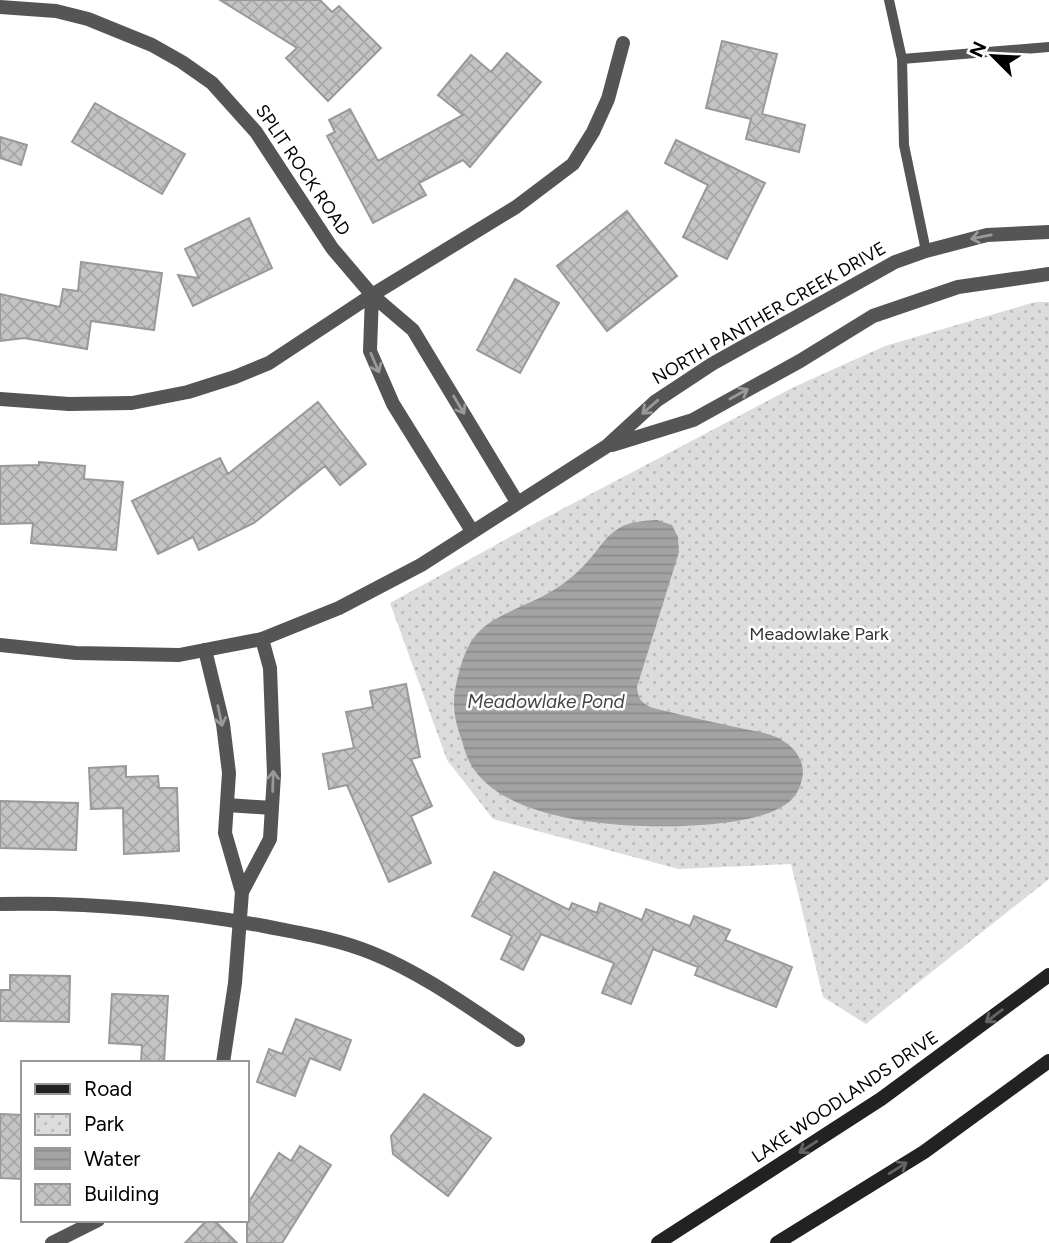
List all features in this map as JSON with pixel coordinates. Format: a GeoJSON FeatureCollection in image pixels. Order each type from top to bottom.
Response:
{"type":"FeatureCollection","features":[{"type":"Feature","properties":{"kind":"main road","name":"LAKE WOODLANDS DRIVE"},"geometry":{"type":"LineString","coordinates":[[658,1243],[881,1100],[1049,975]]}},
{"type":"Feature","properties":{"kind":"main road"},"geometry":{"type":"LineString","coordinates":[[777,1243],[924,1152],[1049,1061]]}},
{"type":"Feature","properties":{"kind":"street","name":"SPLIT ROCK ROAD"},"geometry":{"type":"LineString","coordinates":[[0,7],[56,11],[88,19],[152,45],[212,83],[256,132],[332,248],[372,295],[413,330],[517,502]]}},
{"type":"Feature","properties":{"kind":"street"},"geometry":{"type":"LineString","coordinates":[[0,398],[69,404],[132,403],[188,392],[269,363],[372,295],[516,207],[573,164],[593,132],[608,99],[623,43]]}},
{"type":"Feature","properties":{"kind":"street","name":"NORTH PANTHER CREEK DRIVE"},"geometry":{"type":"LineString","coordinates":[[0,645],[76,653],[179,655],[262,639],[339,608],[421,565],[607,446],[656,401],[712,365],[848,286],[895,262],[926,251],[987,235],[1049,232]]}},
{"type":"Feature","properties":{"kind":"street","name":"NORTH PANTHER CREEK DRIVE"},"geometry":{"type":"LineString","coordinates":[[607,446],[693,420],[800,361],[873,316],[958,287],[1049,274]]}},
{"type":"Feature","properties":{"kind":"street"},"geometry":{"type":"LineString","coordinates":[[372,295],[370,351],[393,404],[472,531]]}},
{"type":"Feature","properties":{"kind":"street"},"geometry":{"type":"LineString","coordinates":[[242,892],[270,839],[274,775],[270,668],[262,639]]}},
{"type":"Feature","properties":{"kind":"street"},"geometry":{"type":"LineString","coordinates":[[205,650],[223,724],[229,773],[225,834],[242,892],[235,983],[223,1061]]}},
{"type":"Feature","properties":{"kind":"street"},"geometry":{"type":"LineString","coordinates":[[227,805],[272,808]]}},
{"type":"Feature","properties":{"kind":"street"},"geometry":{"type":"LineString","coordinates":[[0,904],[115,906],[241,922],[318,936],[373,953],[443,990],[518,1040]]}},
{"type":"Feature","properties":{"kind":"street"},"geometry":{"type":"LineString","coordinates":[[52,1243],[94,1222]]}},
{"type":"Feature","properties":{"kind":"lane"},"geometry":{"type":"LineString","coordinates":[[889,0],[902,59],[904,145],[926,251]]}},
{"type":"Feature","properties":{"kind":"lane"},"geometry":{"type":"LineString","coordinates":[[902,59],[1049,47]]}},
{"type":"Feature","properties":{"kind":"green space","name":"Meadowlake Park"},"geometry":{"type":"Polygon","coordinates":[[[1035,302],[1049,302],[1049,879],[866,1024],[823,997],[791,864],[678,869],[493,819],[447,760],[390,603],[794,387],[885,346],[1035,302]]]}},
{"type":"Feature","properties":{"kind":"water","name":"Meadowlake Pond"},"geometry":{"type":"Polygon","coordinates":[[[657,520],[672,525],[678,537],[679,552],[637,687],[639,698],[653,708],[772,735],[781,740],[795,751],[801,761],[803,773],[797,792],[790,801],[768,813],[724,823],[683,826],[598,823],[566,818],[507,798],[485,782],[469,761],[456,722],[455,690],[471,642],[489,623],[549,593],[569,579],[616,530],[630,524],[657,520]]]}},
{"type":"Feature","properties":{"kind":"building"},"geometry":{"type":"Polygon","coordinates":[[[220,0],[320,0],[332,12],[339,6],[381,48],[328,101],[286,58],[297,48],[220,0]]]}},
{"type":"Feature","properties":{"kind":"building"},"geometry":{"type":"Polygon","coordinates":[[[722,41],[777,54],[762,114],[805,125],[799,152],[746,139],[751,119],[706,108],[722,41]]]}},
{"type":"Feature","properties":{"kind":"building"},"geometry":{"type":"Polygon","coordinates":[[[507,53],[541,82],[470,167],[463,160],[419,183],[426,195],[373,223],[327,136],[335,132],[329,120],[350,109],[378,161],[463,115],[438,95],[471,55],[491,72],[507,53]]]}},
{"type":"Feature","properties":{"kind":"building"},"geometry":{"type":"Polygon","coordinates":[[[95,103],[185,154],[162,194],[72,142],[95,103]]]}},
{"type":"Feature","properties":{"kind":"building"},"geometry":{"type":"Polygon","coordinates":[[[0,137],[27,145],[21,165],[0,158],[0,137]]]}},
{"type":"Feature","properties":{"kind":"building"},"geometry":{"type":"Polygon","coordinates":[[[676,140],[765,183],[727,259],[683,237],[708,185],[665,163],[676,140]]]}},
{"type":"Feature","properties":{"kind":"building"},"geometry":{"type":"Polygon","coordinates":[[[627,211],[677,276],[607,331],[557,266],[627,211]]]}},
{"type":"Feature","properties":{"kind":"building"},"geometry":{"type":"Polygon","coordinates":[[[249,218],[272,268],[193,306],[178,275],[199,278],[185,249],[249,218]]]}},
{"type":"Feature","properties":{"kind":"building"},"geometry":{"type":"Polygon","coordinates":[[[81,262],[162,273],[154,330],[91,321],[87,349],[24,338],[0,341],[0,294],[60,307],[63,289],[78,291],[81,262]]]}},
{"type":"Feature","properties":{"kind":"building"},"geometry":{"type":"Polygon","coordinates":[[[515,279],[559,303],[520,373],[477,350],[515,279]]]}},
{"type":"Feature","properties":{"kind":"building"},"geometry":{"type":"Polygon","coordinates":[[[318,402],[366,464],[340,485],[325,466],[254,523],[199,550],[193,537],[158,554],[132,501],[220,458],[228,474],[318,402]]]}},
{"type":"Feature","properties":{"kind":"building"},"geometry":{"type":"Polygon","coordinates":[[[39,462],[85,466],[84,479],[123,482],[116,550],[31,543],[33,523],[0,524],[0,466],[39,465],[39,462]]]}},
{"type":"Feature","properties":{"kind":"building"},"geometry":{"type":"Polygon","coordinates":[[[406,684],[420,757],[411,759],[432,806],[411,816],[431,863],[389,882],[347,785],[329,789],[323,754],[354,748],[346,712],[373,707],[370,691],[406,684]]]}},
{"type":"Feature","properties":{"kind":"building"},"geometry":{"type":"Polygon","coordinates":[[[126,766],[126,777],[158,776],[159,788],[177,788],[179,851],[124,854],[123,808],[91,809],[89,768],[126,766]]]}},
{"type":"Feature","properties":{"kind":"building"},"geometry":{"type":"Polygon","coordinates":[[[0,801],[78,803],[76,850],[0,848],[0,801]]]}},
{"type":"Feature","properties":{"kind":"building"},"geometry":{"type":"Polygon","coordinates":[[[494,872],[569,910],[572,903],[597,913],[600,903],[642,920],[646,909],[690,926],[694,916],[730,930],[725,940],[792,967],[776,1007],[695,975],[698,967],[653,949],[631,1004],[602,993],[614,963],[541,934],[523,970],[501,959],[512,936],[472,916],[494,872]]]}},
{"type":"Feature","properties":{"kind":"building"},"geometry":{"type":"Polygon","coordinates":[[[10,975],[70,976],[69,1022],[0,1021],[0,990],[10,990],[10,975]]]}},
{"type":"Feature","properties":{"kind":"building"},"geometry":{"type":"Polygon","coordinates":[[[112,994],[168,996],[164,1061],[141,1061],[142,1045],[109,1043],[112,994]]]}},
{"type":"Feature","properties":{"kind":"building"},"geometry":{"type":"Polygon","coordinates":[[[296,1019],[351,1040],[340,1070],[310,1058],[295,1096],[257,1082],[269,1049],[282,1054],[296,1019]]]}},
{"type":"Feature","properties":{"kind":"building"},"geometry":{"type":"Polygon","coordinates":[[[424,1094],[491,1138],[448,1196],[393,1154],[391,1136],[424,1094]]]}},
{"type":"Feature","properties":{"kind":"building"},"geometry":{"type":"Polygon","coordinates":[[[0,1114],[21,1115],[21,1179],[0,1178],[0,1114]]]}},
{"type":"Feature","properties":{"kind":"building"},"geometry":{"type":"Polygon","coordinates":[[[300,1146],[331,1165],[282,1243],[247,1243],[248,1203],[279,1153],[291,1161],[300,1146]]]}},
{"type":"Feature","properties":{"kind":"building"},"geometry":{"type":"Polygon","coordinates":[[[205,1222],[216,1222],[237,1243],[185,1243],[205,1222]]]}}]}
